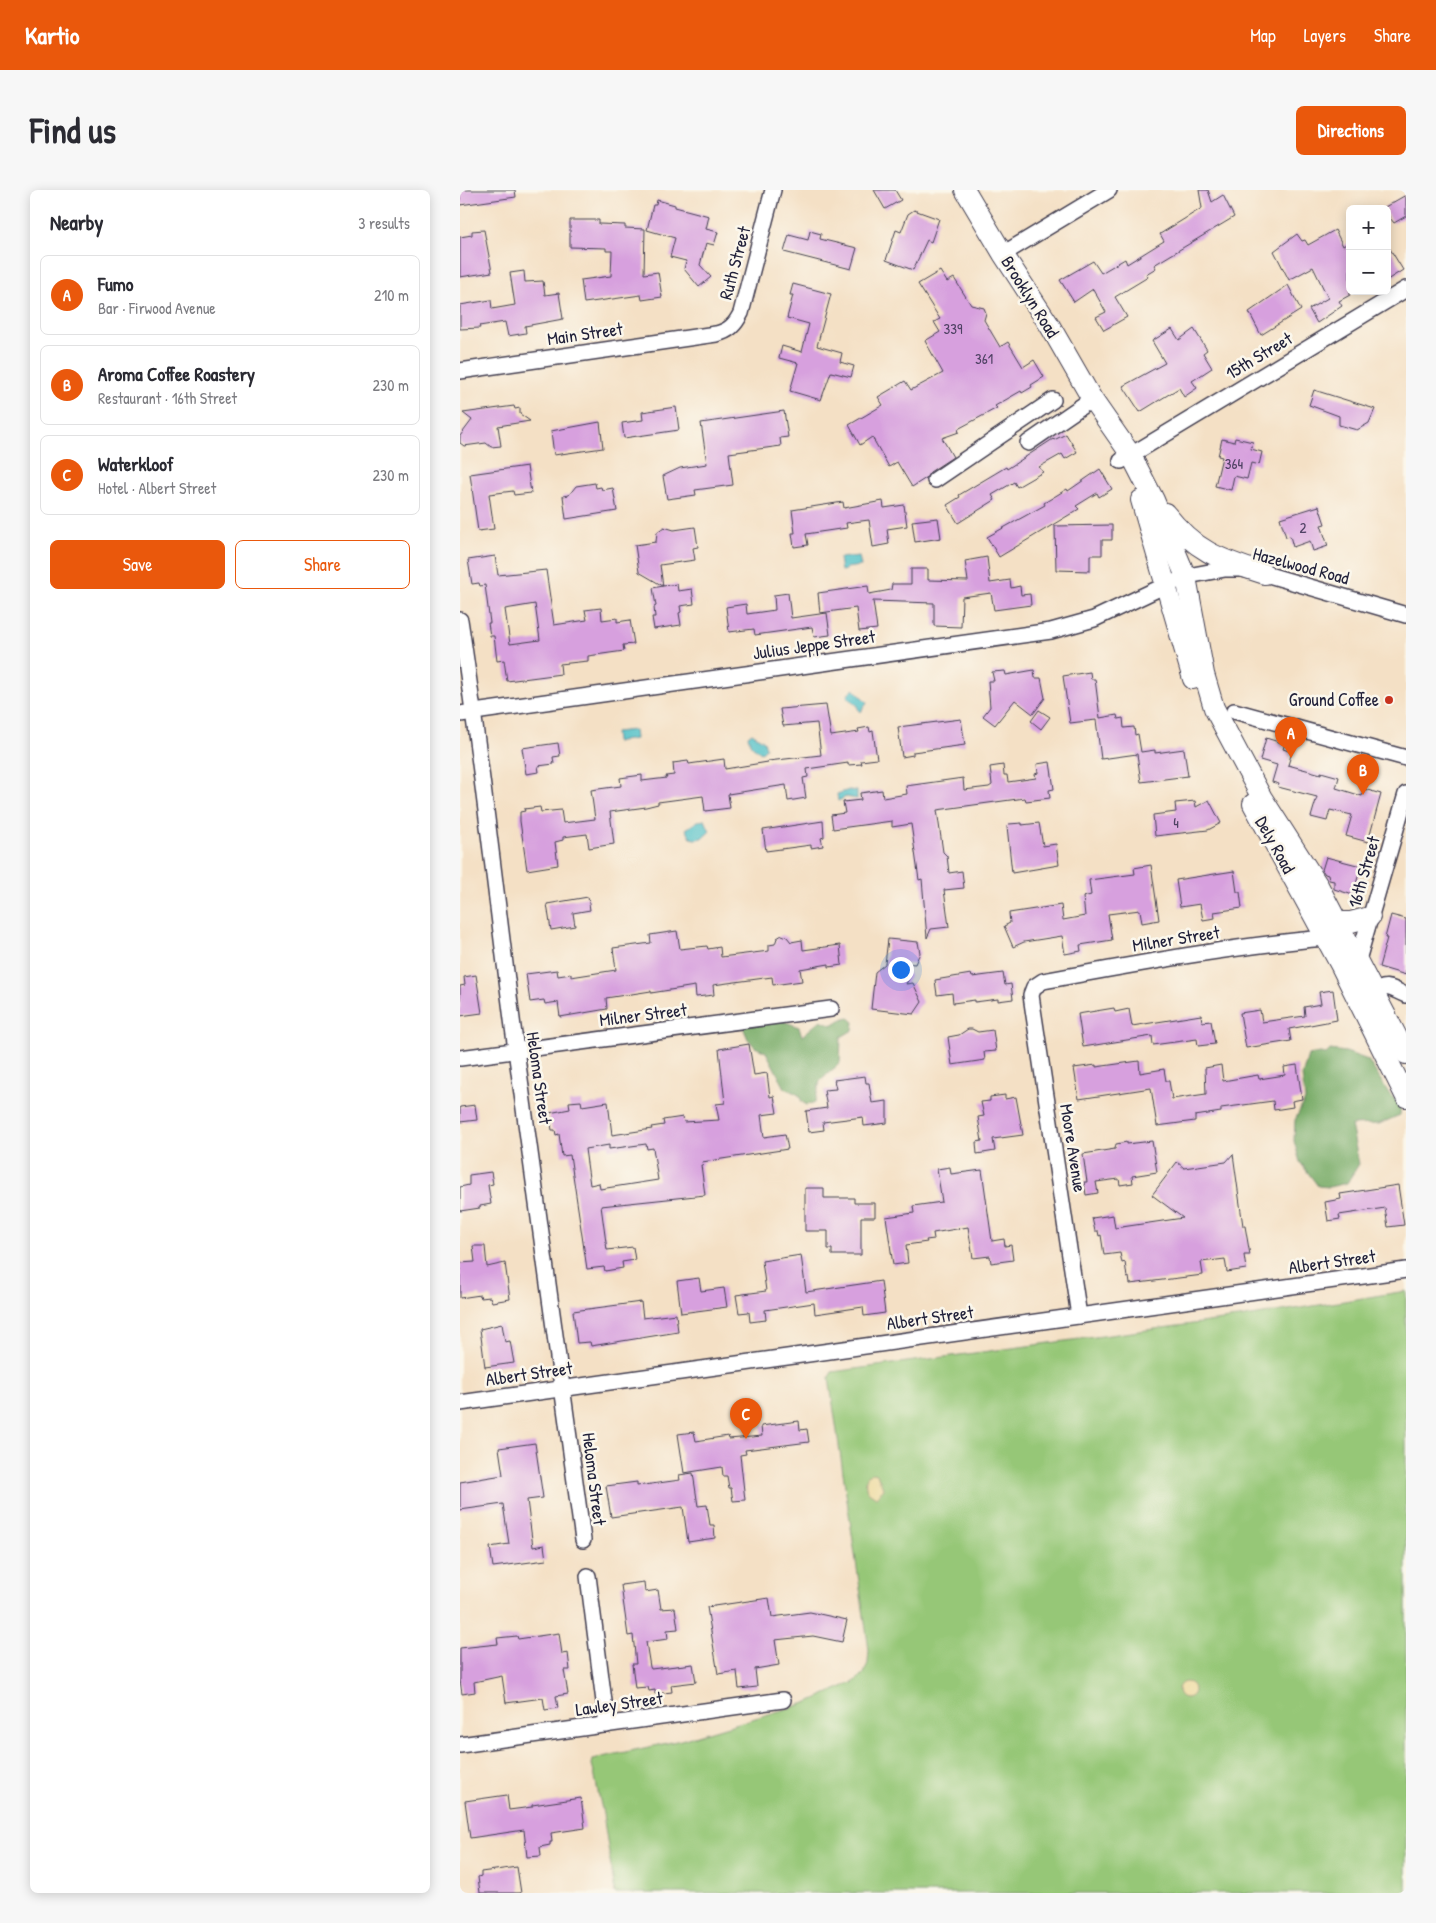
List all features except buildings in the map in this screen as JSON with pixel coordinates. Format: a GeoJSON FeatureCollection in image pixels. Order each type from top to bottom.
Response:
{"type":"FeatureCollection","features":[{"type":"Feature","properties":{"kind":"main road","name":"Brooklyn Road"},"geometry":{"type":"LineString","coordinates":[[965,190],[1003,254],[1050,326],[1126,458],[1154,500],[1186,577]]}},
{"type":"Feature","properties":{"kind":"main road","name":"Brooklyn Road"},"geometry":{"type":"LineString","coordinates":[[1126,458],[1144,506],[1166,585]]}},
{"type":"Feature","properties":{"kind":"main road"},"geometry":{"type":"LineString","coordinates":[[1154,500],[1179,531],[1192,542],[1217,557],[1265,574]]}},
{"type":"Feature","properties":{"kind":"main road","name":"Dely Road"},"geometry":{"type":"LineString","coordinates":[[1186,577],[1203,667],[1214,708],[1262,798],[1320,887],[1406,1054]]}},
{"type":"Feature","properties":{"kind":"main road","name":"Dely Road"},"geometry":{"type":"LineString","coordinates":[[1166,585],[1204,716],[1326,938],[1406,1097]]}},
{"type":"Feature","properties":{"kind":"main road"},"geometry":{"type":"LineString","coordinates":[[1338,922],[1351,922],[1370,917]]}},
{"type":"Feature","properties":{"kind":"main road"},"geometry":{"type":"LineString","coordinates":[[1358,960],[1356,977],[1374,1032]]}},
{"type":"Feature","properties":{"kind":"street","name":"Ruth Street"},"geometry":{"type":"LineString","coordinates":[[716,334],[734,325],[741,313],[773,190]]}},
{"type":"Feature","properties":{"kind":"street"},"geometry":{"type":"LineString","coordinates":[[1003,254],[1109,190]]}},
{"type":"Feature","properties":{"kind":"street","name":"15th Street"},"geometry":{"type":"LineString","coordinates":[[1126,458],[1406,289]]}},
{"type":"Feature","properties":{"kind":"street","name":"Main Street"},"geometry":{"type":"LineString","coordinates":[[460,371],[716,334]]}},
{"type":"Feature","properties":{"kind":"street"},"geometry":{"type":"LineString","coordinates":[[935,480],[1053,400]]}},
{"type":"Feature","properties":{"kind":"street"},"geometry":{"type":"LineString","coordinates":[[1026,419],[1033,440],[1094,402]]}},
{"type":"Feature","properties":{"kind":"street","name":"Hazelwood Road"},"geometry":{"type":"LineString","coordinates":[[1166,585],[1186,577],[1225,569],[1242,569],[1406,615]]}},
{"type":"Feature","properties":{"kind":"street","name":"Julius Jeppe Street"},"geometry":{"type":"LineString","coordinates":[[467,713],[1052,631],[1094,618],[1166,585]]}},
{"type":"Feature","properties":{"kind":"street","name":"Heloma Street"},"geometry":{"type":"LineString","coordinates":[[460,620],[467,713],[564,1388],[582,1540]]}},
{"type":"Feature","properties":{"kind":"street"},"geometry":{"type":"LineString","coordinates":[[1234,711],[1406,758]]}},
{"type":"Feature","properties":{"kind":"street","name":"16th Street"},"geometry":{"type":"LineString","coordinates":[[1358,960],[1406,794]]}},
{"type":"Feature","properties":{"kind":"street","name":"Milner Street"},"geometry":{"type":"LineString","coordinates":[[1034,987],[1043,981],[1173,957],[1326,938]]}},
{"type":"Feature","properties":{"kind":"street","name":"Moore Avenue"},"geometry":{"type":"LineString","coordinates":[[1034,987],[1031,995],[1079,1316]]}},
{"type":"Feature","properties":{"kind":"street"},"geometry":{"type":"LineString","coordinates":[[1375,993],[1381,988],[1387,987],[1406,996],[1392,1007],[1387,1017]]}},
{"type":"Feature","properties":{"kind":"street","name":"Milner Street"},"geometry":{"type":"LineString","coordinates":[[460,1058],[831,1010]]}},
{"type":"Feature","properties":{"kind":"street","name":"Albert Street"},"geometry":{"type":"LineString","coordinates":[[460,1403],[1406,1270]]}},
{"type":"Feature","properties":{"kind":"street"},"geometry":{"type":"LineString","coordinates":[[588,1576],[607,1725]]}},
{"type":"Feature","properties":{"kind":"street","name":"Lawley Street"},"geometry":{"type":"LineString","coordinates":[[460,1745],[784,1700]]}},
{"type":"Feature","properties":{"kind":"green space"},"geometry":{"type":"Polygon","coordinates":[[[765,1014],[799,1027],[802,1036],[821,1020],[832,1025],[848,1017],[854,1022],[853,1030],[841,1037],[840,1063],[820,1081],[815,1102],[807,1105],[802,1102],[799,1095],[785,1088],[766,1052],[755,1047],[748,1039],[742,1025],[765,1014]]]}},
{"type":"Feature","properties":{"kind":"green space"},"geometry":{"type":"Polygon","coordinates":[[[1330,1050],[1346,1052],[1368,1060],[1390,1095],[1401,1104],[1400,1115],[1379,1124],[1351,1125],[1359,1164],[1347,1183],[1329,1187],[1318,1186],[1300,1162],[1294,1141],[1295,1120],[1305,1100],[1302,1076],[1308,1055],[1326,1054],[1330,1050]]]}},
{"type":"Feature","properties":{"kind":"green space"},"geometry":{"type":"Polygon","coordinates":[[[1406,1291],[1406,1893],[615,1893],[603,1814],[592,1764],[593,1759],[681,1740],[806,1703],[854,1682],[864,1674],[868,1663],[869,1650],[829,1377],[832,1372],[1245,1317],[1406,1291]]]}},
{"type":"Feature","properties":{"kind":"sand"},"geometry":{"type":"Polygon","coordinates":[[[872,1473],[877,1474],[883,1488],[876,1497],[867,1491],[866,1485],[866,1478],[872,1473]]]}},
{"type":"Feature","properties":{"kind":"sand"},"geometry":{"type":"Polygon","coordinates":[[[1186,1682],[1192,1684],[1194,1690],[1192,1696],[1186,1698],[1180,1696],[1178,1690],[1180,1684],[1186,1682]]]}},
{"type":"Feature","properties":{"kind":"water"},"geometry":{"type":"Polygon","coordinates":[[[859,556],[861,566],[846,568],[846,570],[841,571],[839,558],[859,556]]]}},
{"type":"Feature","properties":{"kind":"water"},"geometry":{"type":"Polygon","coordinates":[[[852,690],[855,690],[867,702],[861,712],[858,706],[847,696],[852,690]]]}},
{"type":"Feature","properties":{"kind":"water"},"geometry":{"type":"Polygon","coordinates":[[[634,730],[635,739],[616,742],[615,732],[634,730]]]}},
{"type":"Feature","properties":{"kind":"water"},"geometry":{"type":"Polygon","coordinates":[[[752,733],[764,741],[766,748],[761,753],[751,745],[748,736],[752,733]]]}},
{"type":"Feature","properties":{"kind":"water"},"geometry":{"type":"Polygon","coordinates":[[[849,790],[857,791],[857,799],[846,797],[838,801],[837,794],[849,790]]]}},
{"type":"Feature","properties":{"kind":"water"},"geometry":{"type":"Polygon","coordinates":[[[705,820],[710,831],[701,838],[691,838],[686,829],[698,821],[705,820]]]}},
{"type":"Feature","properties":{"kind":"place","name":"Ground Coffee"},"geometry":{"type":"Point","coordinates":[1389,700]}},
{"type":"Feature","properties":{"kind":"place","name":"Fumo"},"geometry":{"type":"Point","coordinates":[1291,758]}},
{"type":"Feature","properties":{"kind":"place","name":"Aroma Coffee Roastery"},"geometry":{"type":"Point","coordinates":[1363,795]}},
{"type":"Feature","properties":{"kind":"place","name":"Waterkloof"},"geometry":{"type":"Point","coordinates":[746,1439]}}]}
